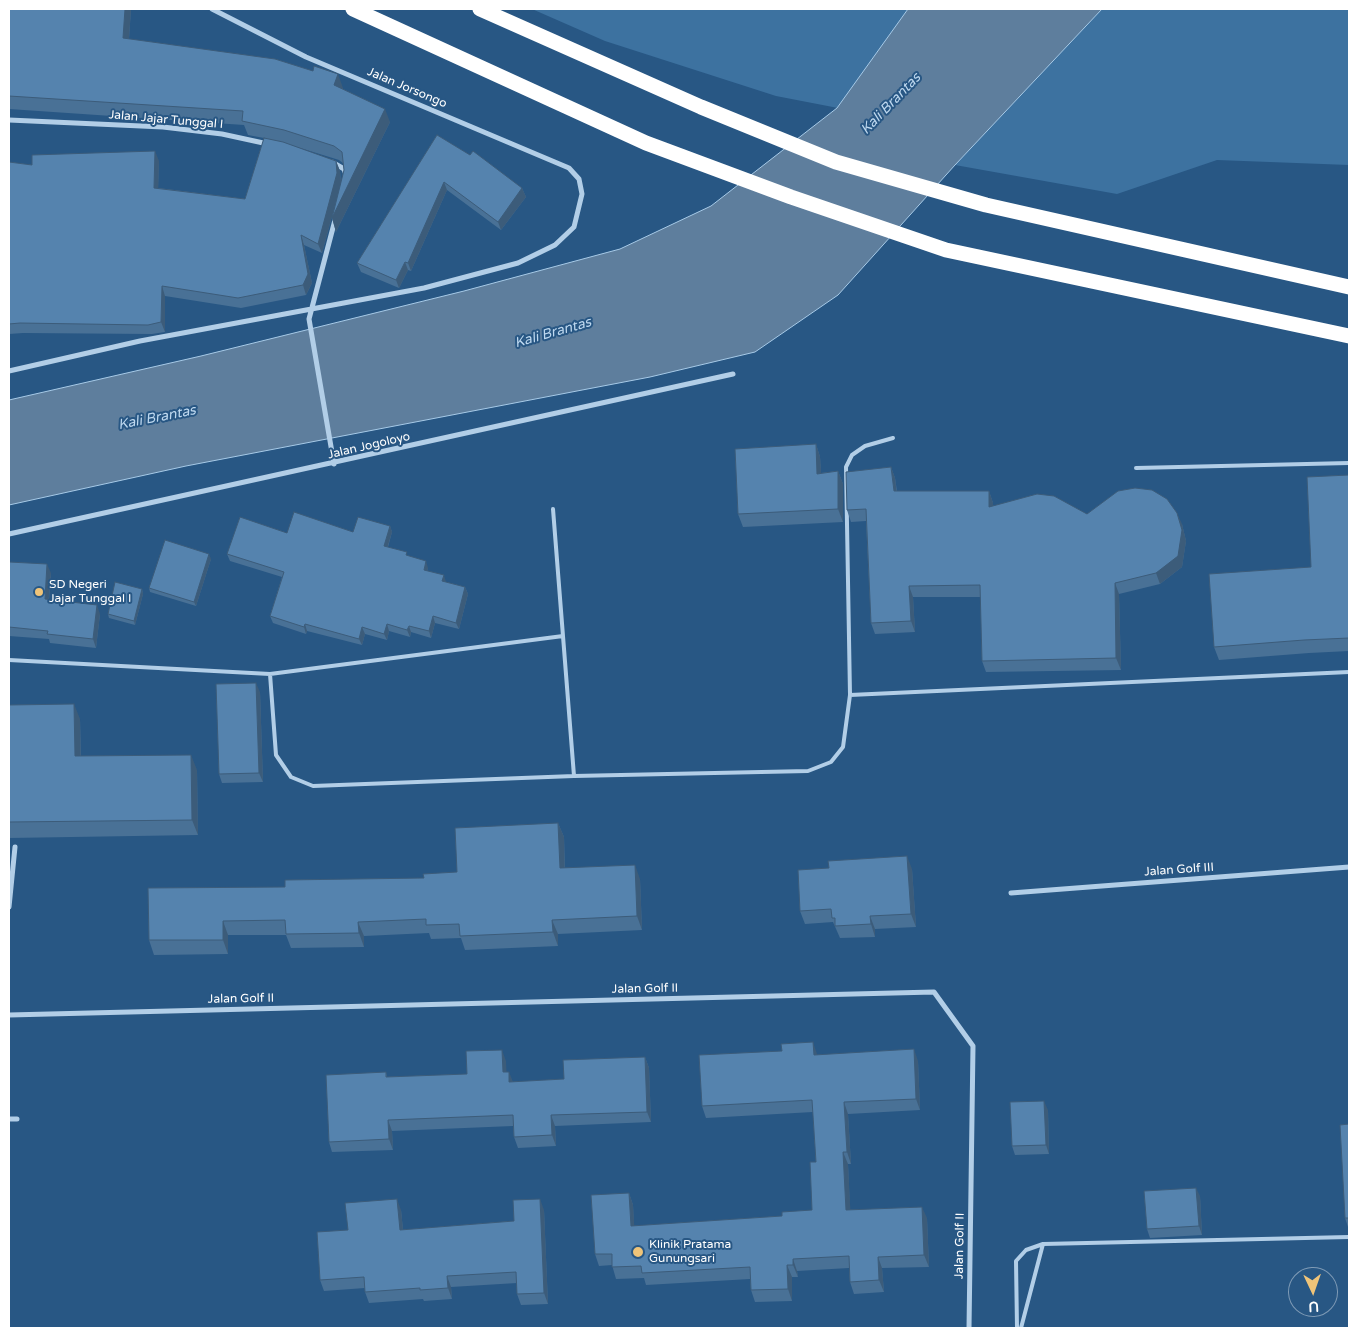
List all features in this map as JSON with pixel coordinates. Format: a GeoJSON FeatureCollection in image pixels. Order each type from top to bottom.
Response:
{"type":"FeatureCollection","features":[{"type":"Feature","properties":{"kind":"highway"},"geometry":{"type":"LineString","coordinates":[[354,9],[646,143],[791,197],[946,250],[1349,336]]}},
{"type":"Feature","properties":{"kind":"highway"},"geometry":{"type":"LineString","coordinates":[[480,9],[701,107],[836,162],[986,205],[1349,287]]}},
{"type":"Feature","properties":{"kind":"street","name":"Jalan Jorsongo"},"geometry":{"type":"LineString","coordinates":[[212,9],[306,56],[569,168],[579,180],[582,194],[574,227],[554,245],[518,263],[424,288],[311,308]]}},
{"type":"Feature","properties":{"kind":"street","name":"Jalan Jajar Tunggal I"},"geometry":{"type":"LineString","coordinates":[[9,120],[163,127],[222,134],[279,146]]}},
{"type":"Feature","properties":{"kind":"street"},"geometry":{"type":"LineString","coordinates":[[321,158],[338,164],[344,169],[345,184]]}},
{"type":"Feature","properties":{"kind":"street"},"geometry":{"type":"LineString","coordinates":[[334,464],[309,319],[337,212]]}},
{"type":"Feature","properties":{"kind":"street"},"geometry":{"type":"LineString","coordinates":[[9,370],[140,341],[311,308]]}},
{"type":"Feature","properties":{"kind":"street","name":"Jalan Jogoloyo"},"geometry":{"type":"LineString","coordinates":[[9,534],[334,464],[733,374]]}},
{"type":"Feature","properties":{"kind":"street"},"geometry":{"type":"LineString","coordinates":[[9,907],[15,847]]}},
{"type":"Feature","properties":{"kind":"street","name":"Jalan Golf III"},"geometry":{"type":"LineString","coordinates":[[1011,893],[1349,867]]}},
{"type":"Feature","properties":{"kind":"street","name":"Jalan Golf II"},"geometry":{"type":"LineString","coordinates":[[9,1015],[934,992],[974,1046],[969,1328]]}},
{"type":"Feature","properties":{"kind":"street"},"geometry":{"type":"LineString","coordinates":[[9,1119],[17,1120]]}},
{"type":"Feature","properties":{"kind":"lane"},"geometry":{"type":"LineString","coordinates":[[270,674],[276,755],[291,778],[313,786],[574,776],[808,771],[831,762],[843,747],[850,695],[846,467],[852,455],[865,446],[893,438]]}},
{"type":"Feature","properties":{"kind":"lane"},"geometry":{"type":"LineString","coordinates":[[1136,468],[1349,463]]}},
{"type":"Feature","properties":{"kind":"lane"},"geometry":{"type":"LineString","coordinates":[[554,508],[574,776]]}},
{"type":"Feature","properties":{"kind":"lane"},"geometry":{"type":"LineString","coordinates":[[9,660],[270,674],[563,636]]}},
{"type":"Feature","properties":{"kind":"lane"},"geometry":{"type":"LineString","coordinates":[[850,695],[1349,672]]}},
{"type":"Feature","properties":{"kind":"lane"},"geometry":{"type":"LineString","coordinates":[[1017,1328],[1016,1261],[1026,1250],[1043,1244],[1349,1237]]}},
{"type":"Feature","properties":{"kind":"lane"},"geometry":{"type":"LineString","coordinates":[[1021,1328],[1043,1244]]}},
{"type":"Feature","properties":{"kind":"shaded area"},"geometry":{"type":"Polygon","coordinates":[[[532,9],[908,9],[838,108],[776,96],[605,41],[532,9]]]}},
{"type":"Feature","properties":{"kind":"shaded area"},"geometry":{"type":"Polygon","coordinates":[[[1102,9],[1349,9],[1349,165],[1217,160],[1117,194],[955,165],[1102,9]]]}},
{"type":"Feature","properties":{"kind":"water","name":"Kali Brantas"},"geometry":{"type":"Polygon","coordinates":[[[908,9],[1102,9],[955,165],[838,295],[755,352],[650,377],[186,466],[9,505],[9,400],[201,356],[464,291],[620,249],[711,206],[837,108],[908,9]]]}},
{"type":"Feature","properties":{"kind":"building"},"geometry":{"type":"Polygon","coordinates":[[[9,9],[125,9],[123,38],[275,59],[313,71],[314,66],[338,74],[334,85],[385,109],[332,218],[344,170],[342,152],[334,146],[284,130],[242,121],[243,111],[9,96],[9,9]]]}},
{"type":"Feature","properties":{"kind":"building"},"geometry":{"type":"Polygon","coordinates":[[[437,135],[470,155],[473,151],[522,188],[498,222],[444,182],[408,263],[405,262],[396,280],[357,263],[437,135]]]}},
{"type":"Feature","properties":{"kind":"building"},"geometry":{"type":"Polygon","coordinates":[[[264,138],[283,142],[336,161],[337,173],[318,244],[301,235],[308,274],[303,285],[238,298],[162,286],[161,322],[148,325],[9,324],[9,162],[32,165],[32,155],[155,151],[154,188],[245,199],[264,138]]]}},
{"type":"Feature","properties":{"kind":"building"},"geometry":{"type":"Polygon","coordinates":[[[816,444],[817,474],[838,471],[838,509],[738,514],[735,449],[816,444]]]}},
{"type":"Feature","properties":{"kind":"building"},"geometry":{"type":"Polygon","coordinates":[[[891,467],[894,491],[989,491],[989,507],[1037,494],[1054,496],[1087,514],[1118,491],[1135,488],[1152,490],[1167,499],[1177,513],[1182,530],[1178,556],[1156,573],[1115,583],[1116,658],[982,661],[980,585],[909,586],[911,621],[871,623],[866,509],[847,510],[846,472],[891,467]]]}},
{"type":"Feature","properties":{"kind":"building"},"geometry":{"type":"Polygon","coordinates":[[[1349,475],[1349,638],[1214,647],[1209,574],[1311,567],[1307,477],[1349,475]]]}},
{"type":"Feature","properties":{"kind":"building"},"geometry":{"type":"Polygon","coordinates":[[[294,512],[353,532],[358,517],[390,526],[384,546],[407,552],[406,555],[426,561],[424,570],[444,575],[442,581],[465,587],[456,623],[433,616],[429,631],[409,626],[407,630],[387,624],[384,634],[362,627],[359,639],[305,624],[304,627],[270,616],[284,572],[227,554],[240,517],[287,533],[294,512]]]}},
{"type":"Feature","properties":{"kind":"building"},"geometry":{"type":"Polygon","coordinates":[[[165,540],[209,554],[194,602],[149,588],[165,540]]]}},
{"type":"Feature","properties":{"kind":"building"},"geometry":{"type":"Polygon","coordinates":[[[9,562],[47,564],[45,599],[97,605],[93,639],[47,634],[48,631],[9,627],[9,562]]]}},
{"type":"Feature","properties":{"kind":"building"},"geometry":{"type":"Polygon","coordinates":[[[115,582],[142,589],[134,621],[108,614],[115,582]]]}},
{"type":"Feature","properties":{"kind":"building"},"geometry":{"type":"Polygon","coordinates":[[[256,683],[259,773],[219,774],[216,684],[256,683]]]}},
{"type":"Feature","properties":{"kind":"building"},"geometry":{"type":"Polygon","coordinates":[[[74,704],[75,756],[191,755],[192,820],[9,822],[9,705],[74,704]]]}},
{"type":"Feature","properties":{"kind":"building"},"geometry":{"type":"Polygon","coordinates":[[[558,823],[560,868],[635,865],[637,916],[552,920],[553,932],[460,936],[459,924],[426,925],[426,919],[358,922],[359,933],[286,934],[285,920],[223,921],[223,940],[149,940],[148,888],[285,887],[285,880],[424,878],[423,874],[457,872],[455,828],[558,823]]]}},
{"type":"Feature","properties":{"kind":"building"},"geometry":{"type":"Polygon","coordinates":[[[907,856],[911,914],[870,916],[871,924],[835,926],[835,918],[832,918],[831,909],[800,911],[798,870],[829,868],[828,861],[907,856]]]}},
{"type":"Feature","properties":{"kind":"building"},"geometry":{"type":"Polygon","coordinates":[[[813,1042],[814,1055],[914,1049],[916,1099],[844,1102],[847,1152],[843,1152],[846,1210],[922,1207],[924,1255],[878,1257],[879,1280],[850,1282],[849,1256],[793,1259],[793,1265],[787,1265],[788,1289],[751,1290],[750,1267],[642,1273],[641,1266],[612,1267],[612,1254],[595,1254],[591,1195],[629,1193],[631,1226],[782,1216],[782,1212],[812,1210],[810,1162],[816,1162],[812,1100],[702,1106],[699,1055],[782,1051],[781,1044],[813,1042]]]}},
{"type":"Feature","properties":{"kind":"building"},"geometry":{"type":"Polygon","coordinates":[[[502,1050],[503,1072],[509,1072],[509,1082],[564,1079],[563,1060],[645,1057],[647,1112],[551,1115],[552,1135],[514,1137],[513,1115],[388,1120],[389,1139],[329,1142],[326,1075],[386,1072],[386,1077],[467,1074],[466,1051],[502,1050]]]}},
{"type":"Feature","properties":{"kind":"building"},"geometry":{"type":"Polygon","coordinates":[[[1044,1101],[1046,1145],[1012,1146],[1010,1102],[1044,1101]]]}},
{"type":"Feature","properties":{"kind":"building"},"geometry":{"type":"Polygon","coordinates":[[[1349,1124],[1349,1218],[1345,1218],[1340,1125],[1349,1124]]]}},
{"type":"Feature","properties":{"kind":"building"},"geometry":{"type":"Polygon","coordinates":[[[1196,1188],[1199,1226],[1147,1229],[1144,1191],[1196,1188]]]}},
{"type":"Feature","properties":{"kind":"building"},"geometry":{"type":"Polygon","coordinates":[[[397,1199],[400,1230],[514,1221],[513,1200],[540,1199],[544,1293],[517,1294],[516,1272],[447,1276],[448,1288],[420,1290],[420,1288],[365,1292],[364,1277],[320,1280],[317,1232],[348,1230],[345,1203],[397,1199]]]}},
{"type":"Feature","properties":{"kind":"place","name":"SD Negeri Jajar Tunggal I"},"geometry":{"type":"Point","coordinates":[39,592]}},
{"type":"Feature","properties":{"kind":"place","name":"Klinik Pratama Gunungsari"},"geometry":{"type":"Point","coordinates":[638,1252]}}]}
